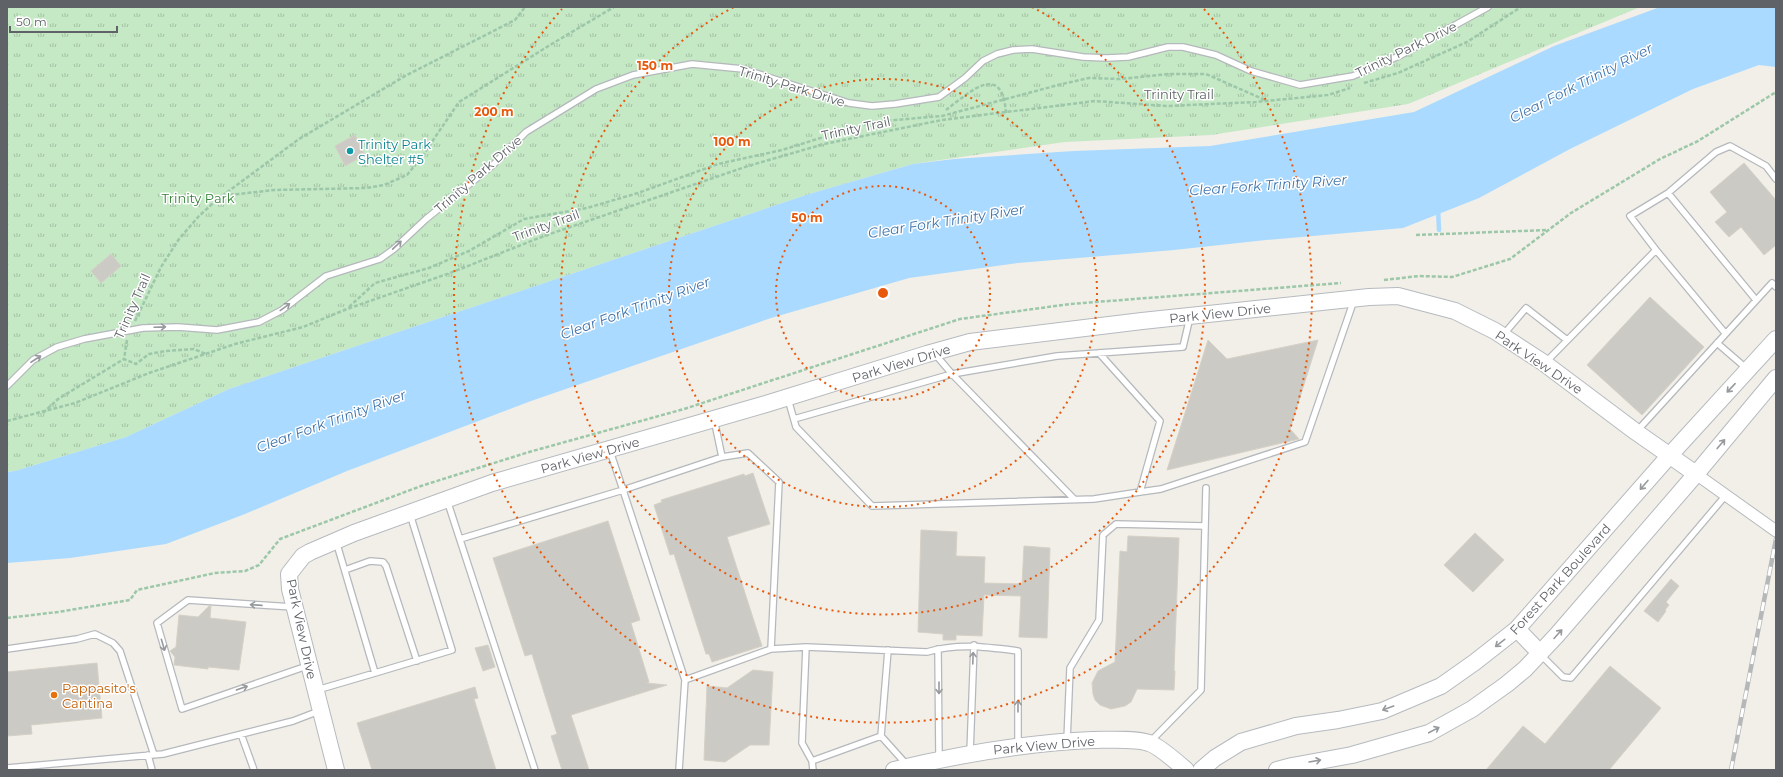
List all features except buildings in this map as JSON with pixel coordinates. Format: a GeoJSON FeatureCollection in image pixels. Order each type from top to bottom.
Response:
{"type":"FeatureCollection","features":[{"type":"Feature","properties":{"kind":"street","name":"Park View Drive"},"geometry":{"type":"LineString","coordinates":[[336,770],[290,589],[289,574],[303,556],[336,541],[492,483],[714,419],[970,342],[1355,298],[1398,296],[1455,311],[1502,336],[1544,363],[1636,432],[1696,474]]}},
{"type":"Feature","properties":{"kind":"street","name":"Forest Park Boulevard"},"geometry":{"type":"LineString","coordinates":[[1201,770],[1215,758],[1241,742],[1296,726],[1338,720],[1382,711],[1413,699],[1441,686],[1475,662],[1517,629],[1670,455],[1776,339]]}},
{"type":"Feature","properties":{"kind":"street"},"geometry":{"type":"LineString","coordinates":[[1277,770],[1352,755],[1428,733],[1472,709],[1492,696],[1525,669],[1540,653],[1696,474],[1776,378]]}},
{"type":"Feature","properties":{"kind":"street"},"geometry":{"type":"LineString","coordinates":[[1696,474],[1776,530]]}},
{"type":"Feature","properties":{"kind":"street"},"geometry":{"type":"LineString","coordinates":[[1517,629],[1540,653]]}},
{"type":"Feature","properties":{"kind":"street","name":"Park View Drive"},"geometry":{"type":"LineString","coordinates":[[901,768],[970,753],[1018,745],[1114,739],[1150,743],[1177,761],[1186,770]]}},
{"type":"Feature","properties":{"kind":"lane","name":"Trinity Park Drive"},"geometry":{"type":"LineString","coordinates":[[7,386],[33,360],[57,347],[84,339],[143,328],[178,327],[217,330],[259,322],[276,313],[326,276],[380,259],[394,249],[426,219],[493,165],[526,132],[596,89],[633,75],[692,64],[743,69],[849,103],[872,106],[939,98],[965,78],[983,61],[997,54],[1013,50],[1032,49],[1083,57],[1107,58],[1128,57],[1168,47],[1183,46],[1216,55],[1251,71],[1300,85],[1353,76],[1399,56],[1488,7]]}},
{"type":"Feature","properties":{"kind":"lane"},"geometry":{"type":"LineString","coordinates":[[1726,334],[1656,250],[1630,216],[1668,193],[1716,152],[1730,146],[1766,166],[1776,179]]}},
{"type":"Feature","properties":{"kind":"lane"},"geometry":{"type":"LineString","coordinates":[[1668,193],[1756,300]]}},
{"type":"Feature","properties":{"kind":"lane"},"geometry":{"type":"LineString","coordinates":[[1544,363],[1656,250]]}},
{"type":"Feature","properties":{"kind":"lane"},"geometry":{"type":"LineString","coordinates":[[1636,432],[1756,300],[1774,285],[1776,278]]}},
{"type":"Feature","properties":{"kind":"lane"},"geometry":{"type":"LineString","coordinates":[[787,397],[796,426],[872,506],[1094,499],[1161,489],[1305,442],[1355,298]]}},
{"type":"Feature","properties":{"kind":"lane"},"geometry":{"type":"LineString","coordinates":[[1502,336],[1526,308],[1567,340]]}},
{"type":"Feature","properties":{"kind":"lane"},"geometry":{"type":"LineString","coordinates":[[794,419],[952,374],[1057,356],[1183,347],[1190,316]]}},
{"type":"Feature","properties":{"kind":"lane"},"geometry":{"type":"LineString","coordinates":[[1717,343],[1748,370]]}},
{"type":"Feature","properties":{"kind":"lane"},"geometry":{"type":"LineString","coordinates":[[934,352],[952,374],[1074,499]]}},
{"type":"Feature","properties":{"kind":"lane"},"geometry":{"type":"LineString","coordinates":[[1099,353],[1160,421],[1140,492]]}},
{"type":"Feature","properties":{"kind":"lane"},"geometry":{"type":"LineString","coordinates":[[714,419],[722,457]]}},
{"type":"Feature","properties":{"kind":"lane"},"geometry":{"type":"LineString","coordinates":[[610,449],[685,680],[679,770]]}},
{"type":"Feature","properties":{"kind":"lane"},"geometry":{"type":"LineString","coordinates":[[460,539],[623,490],[722,457],[748,453],[779,482],[771,649]]}},
{"type":"Feature","properties":{"kind":"lane"},"geometry":{"type":"LineString","coordinates":[[1150,743],[1201,690],[1206,488]]}},
{"type":"Feature","properties":{"kind":"lane"},"geometry":{"type":"LineString","coordinates":[[1540,653],[1563,677],[1571,678],[1726,495]]}},
{"type":"Feature","properties":{"kind":"lane"},"geometry":{"type":"LineString","coordinates":[[447,499],[535,770]]}},
{"type":"Feature","properties":{"kind":"lane"},"geometry":{"type":"LineString","coordinates":[[316,690],[452,650],[410,513]]}},
{"type":"Feature","properties":{"kind":"lane"},"geometry":{"type":"LineString","coordinates":[[1067,741],[1070,668],[1099,620],[1103,535],[1116,524],[1205,526]]}},
{"type":"Feature","properties":{"kind":"lane"},"geometry":{"type":"LineString","coordinates":[[336,541],[375,673]]}},
{"type":"Feature","properties":{"kind":"lane"},"geometry":{"type":"LineString","coordinates":[[345,570],[370,561],[383,562],[386,566],[417,661]]}},
{"type":"Feature","properties":{"kind":"lane"},"geometry":{"type":"LineString","coordinates":[[295,607],[188,600],[157,623],[182,709],[310,665]]}},
{"type":"Feature","properties":{"kind":"lane"},"geometry":{"type":"LineString","coordinates":[[7,649],[77,639],[95,634],[113,643],[120,650],[154,755]]}},
{"type":"Feature","properties":{"kind":"lane"},"geometry":{"type":"LineString","coordinates":[[685,680],[771,649],[806,647],[927,652],[938,648],[974,645],[1018,651],[1018,745]]}},
{"type":"Feature","properties":{"kind":"lane"},"geometry":{"type":"LineString","coordinates":[[970,753],[974,645]]}},
{"type":"Feature","properties":{"kind":"lane"},"geometry":{"type":"LineString","coordinates":[[806,647],[802,743],[812,761],[813,770]]}},
{"type":"Feature","properties":{"kind":"lane"},"geometry":{"type":"LineString","coordinates":[[938,648],[939,760]]}},
{"type":"Feature","properties":{"kind":"lane"},"geometry":{"type":"LineString","coordinates":[[888,650],[881,736],[901,768]]}},
{"type":"Feature","properties":{"kind":"lane"},"geometry":{"type":"LineString","coordinates":[[7,768],[163,754],[293,721],[321,710]]}},
{"type":"Feature","properties":{"kind":"lane"},"geometry":{"type":"LineString","coordinates":[[241,734],[254,770]]}},
{"type":"Feature","properties":{"kind":"lane"},"geometry":{"type":"LineString","coordinates":[[812,761],[881,736]]}},
{"type":"Feature","properties":{"kind":"lane"},"geometry":{"type":"LineString","coordinates":[[148,756],[152,770]]}},
{"type":"Feature","properties":{"kind":"path","name":"Trinity Trail"},"geometry":{"type":"LineString","coordinates":[[207,354],[194,349],[148,354],[136,364],[124,359],[125,345],[153,281],[179,239],[199,216],[222,196],[299,139],[405,76],[515,20],[526,7]]}},
{"type":"Feature","properties":{"kind":"path"},"geometry":{"type":"LineString","coordinates":[[222,196],[281,190],[366,188],[384,185],[407,175],[423,155],[459,102],[614,7]]}},
{"type":"Feature","properties":{"kind":"path"},"geometry":{"type":"LineString","coordinates":[[1036,7],[1047,7]]}},
{"type":"Feature","properties":{"kind":"path"},"geometry":{"type":"LineString","coordinates":[[1504,18],[1517,7]]}},
{"type":"Feature","properties":{"kind":"path"},"geometry":{"type":"LineString","coordinates":[[1363,84],[1398,72],[1467,42],[1521,7]]}},
{"type":"Feature","properties":{"kind":"path"},"geometry":{"type":"LineString","coordinates":[[347,309],[375,282],[429,268],[469,251],[524,219],[587,208],[638,193],[718,164],[782,150],[872,122],[942,116],[1089,78],[1120,79],[1169,74],[1206,74],[1266,101]]}},
{"type":"Feature","properties":{"kind":"path"},"geometry":{"type":"LineString","coordinates":[[946,110],[976,88],[986,84],[996,86],[1003,94],[1006,113]]}},
{"type":"Feature","properties":{"kind":"path","name":"Trinity Trail"},"geometry":{"type":"LineString","coordinates":[[7,421],[43,413],[75,403],[149,373],[235,344],[303,327],[347,309],[443,275],[544,236],[748,166],[824,144],[942,120],[1095,101],[1167,106],[1266,101],[1328,95],[1356,86]]}},
{"type":"Feature","properties":{"kind":"path"},"geometry":{"type":"LineString","coordinates":[[1382,280],[1419,276],[1452,277],[1479,270],[1510,259],[1548,230],[1602,194],[1660,159],[1698,141],[1776,92]]}},
{"type":"Feature","properties":{"kind":"path"},"geometry":{"type":"LineString","coordinates":[[1416,235],[1548,230]]}},
{"type":"Feature","properties":{"kind":"path"},"geometry":{"type":"LineString","coordinates":[[7,618],[58,612],[130,600],[137,590],[215,573],[245,571],[259,565],[280,539],[420,486],[528,452],[684,409],[960,319],[1116,300],[1344,283]]}},
{"type":"Feature","properties":{"kind":"path"},"geometry":{"type":"LineString","coordinates":[[43,413],[58,399],[124,359]]}},
{"type":"Feature","properties":{"kind":"green space","name":"Trinity Park"},"geometry":{"type":"Polygon","coordinates":[[[7,7],[1640,7],[1408,104],[1211,135],[1065,142],[913,164],[809,194],[229,389],[126,437],[15,471],[7,472],[7,7]]]}},
{"type":"Feature","properties":{"kind":"water","name":"Clear Fork Trinity River"},"geometry":{"type":"Polygon","coordinates":[[[1660,7],[1776,7],[1776,67],[1759,65],[1693,89],[1570,149],[1479,198],[1403,228],[1018,263],[909,278],[771,318],[531,401],[347,471],[245,514],[166,544],[70,558],[7,563],[7,472],[15,471],[126,437],[229,389],[809,194],[913,164],[954,159],[1074,151],[1210,146],[1414,112],[1554,46],[1660,7]]]}},
{"type":"Feature","properties":{"kind":"waterway"},"geometry":{"type":"LineString","coordinates":[[1438,208],[1439,230]]}},
{"type":"Feature","properties":{"kind":"railway"},"geometry":{"type":"LineString","coordinates":[[1731,770],[1776,539]]}},
{"type":"Feature","properties":{"kind":"place","name":"Trinity Park Shelter #5"},"geometry":{"type":"Point","coordinates":[350,151]}},
{"type":"Feature","properties":{"kind":"place","name":"Pappasito's Cantina"},"geometry":{"type":"Point","coordinates":[54,695]}}]}
